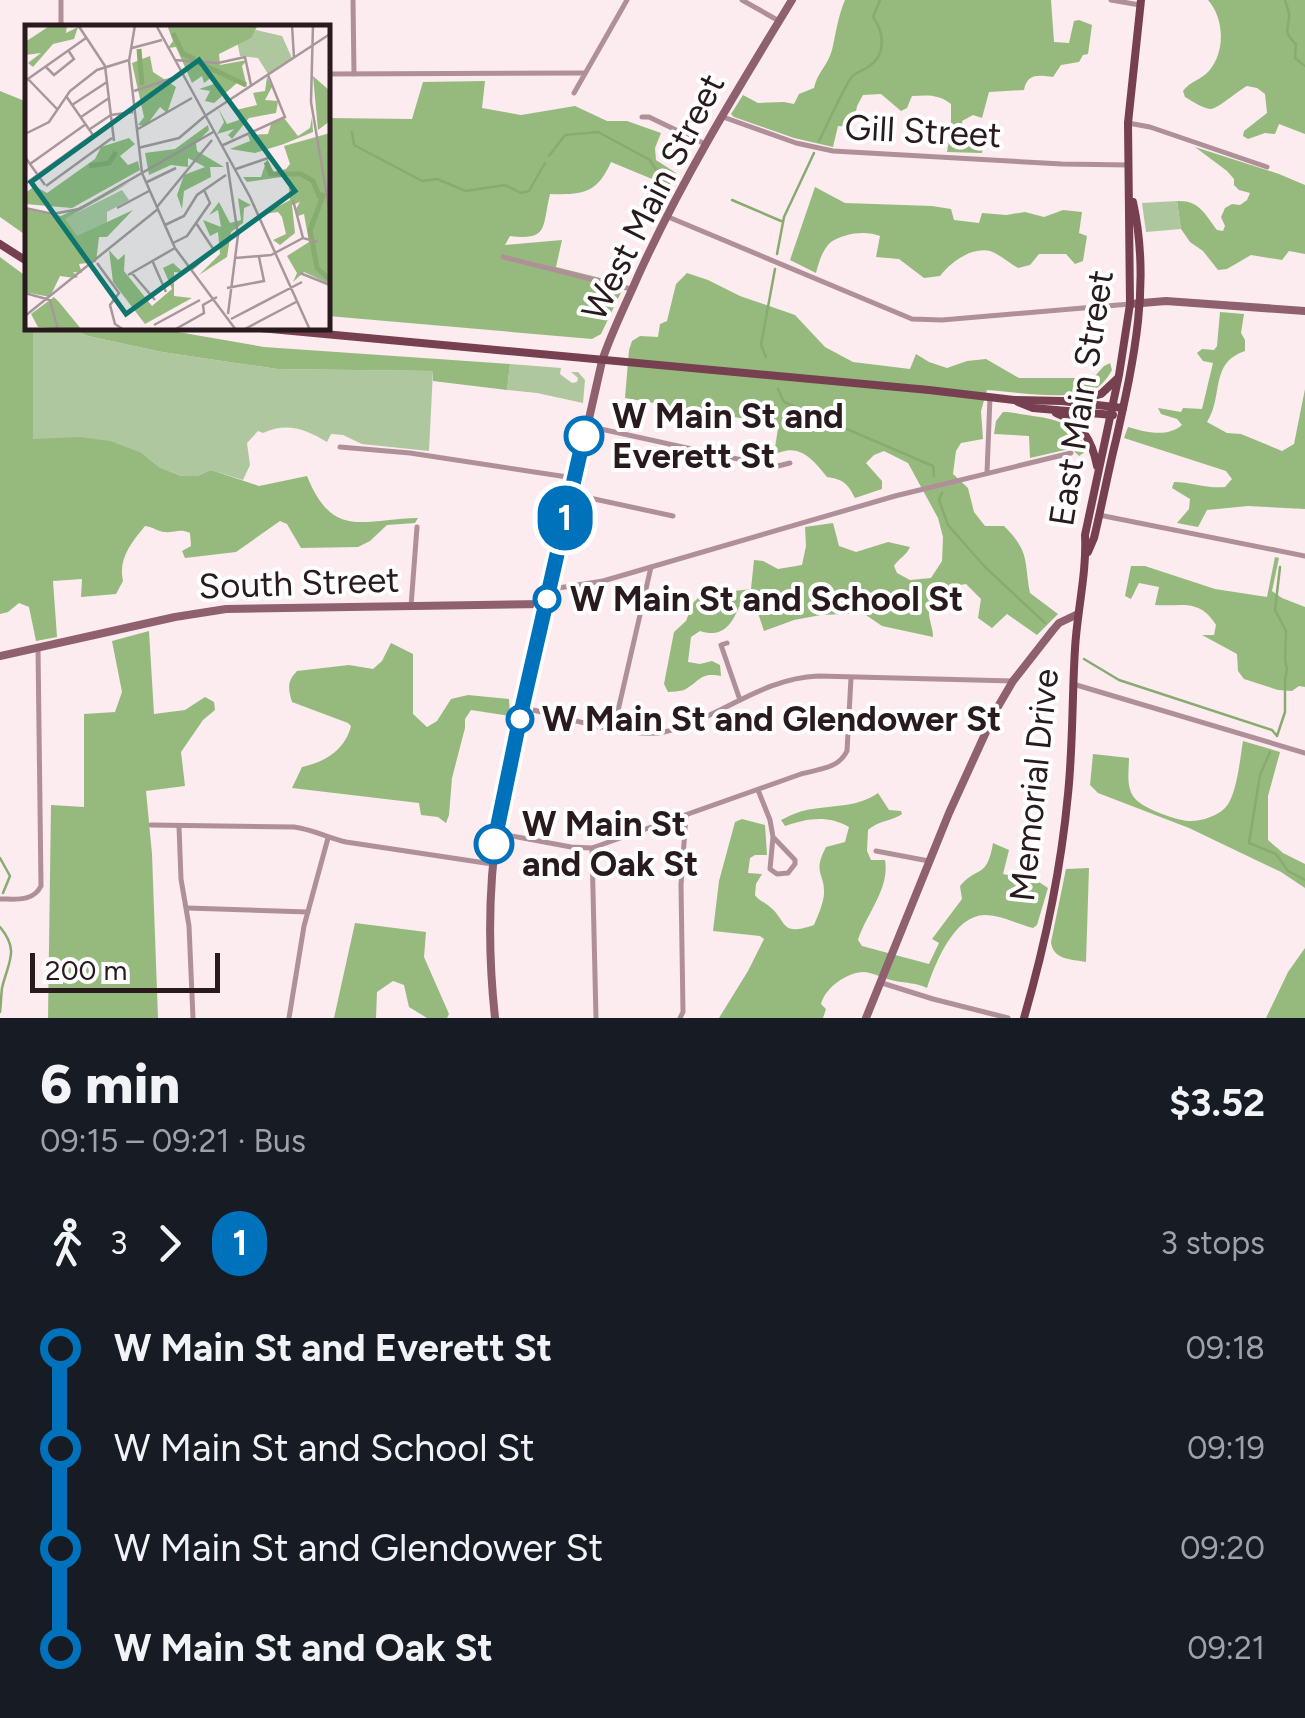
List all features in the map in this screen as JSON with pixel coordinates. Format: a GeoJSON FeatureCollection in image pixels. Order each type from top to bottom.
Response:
{"type":"FeatureCollection","features":[{"type":"Feature","properties":{"kind":"main road","name":"West Main Street"},"geometry":{"type":"LineString","coordinates":[[495,1018],[490,911],[496,833],[602,360],[666,216],[720,116],[792,0]]}},
{"type":"Feature","properties":{"kind":"main road","name":"East Main Street"},"geometry":{"type":"LineString","coordinates":[[1078,614],[1085,535],[1130,304],[1128,123],[1141,3]]}},
{"type":"Feature","properties":{"kind":"main road","name":"East Main Street"},"geometry":{"type":"LineString","coordinates":[[1086,556],[1100,515],[1136,344],[1140,236],[1130,189]]}},
{"type":"Feature","properties":{"kind":"main road"},"geometry":{"type":"LineString","coordinates":[[0,244],[25,260]]}},
{"type":"Feature","properties":{"kind":"main road"},"geometry":{"type":"LineString","coordinates":[[1130,304],[1166,301],[1305,310]]}},
{"type":"Feature","properties":{"kind":"main road"},"geometry":{"type":"LineString","coordinates":[[282,330],[1014,400],[1086,399],[1102,394],[1119,376]]}},
{"type":"Feature","properties":{"kind":"main road"},"geometry":{"type":"LineString","coordinates":[[1014,400],[1078,424],[1091,442],[1098,469]]}},
{"type":"Feature","properties":{"kind":"main road"},"geometry":{"type":"LineString","coordinates":[[1062,401],[1122,412]]}},
{"type":"Feature","properties":{"kind":"main road"},"geometry":{"type":"LineString","coordinates":[[1032,408],[1111,410]]}},
{"type":"Feature","properties":{"kind":"main road","name":"South Street"},"geometry":{"type":"LineString","coordinates":[[0,656],[214,610],[546,604]]}},
{"type":"Feature","properties":{"kind":"main road"},"geometry":{"type":"LineString","coordinates":[[866,1018],[991,720],[1014,681],[1059,623],[1078,614]]}},
{"type":"Feature","properties":{"kind":"main road","name":"Memorial Drive"},"geometry":{"type":"LineString","coordinates":[[1024,1018],[1050,916],[1062,846],[1078,614]]}},
{"type":"Feature","properties":{"kind":"street"},"geometry":{"type":"LineString","coordinates":[[353,0],[354,74]]}},
{"type":"Feature","properties":{"kind":"street"},"geometry":{"type":"LineString","coordinates":[[574,93],[626,0]]}},
{"type":"Feature","properties":{"kind":"street"},"geometry":{"type":"LineString","coordinates":[[742,0],[779,21]]}},
{"type":"Feature","properties":{"kind":"street"},"geometry":{"type":"LineString","coordinates":[[1110,0],[1141,3]]}},
{"type":"Feature","properties":{"kind":"street"},"geometry":{"type":"LineString","coordinates":[[330,74],[585,73]]}},
{"type":"Feature","properties":{"kind":"street","name":"Gill Street"},"geometry":{"type":"LineString","coordinates":[[720,116],[796,143],[833,151],[1129,164]]}},
{"type":"Feature","properties":{"kind":"street"},"geometry":{"type":"LineString","coordinates":[[642,117],[705,144]]}},
{"type":"Feature","properties":{"kind":"street"},"geometry":{"type":"LineString","coordinates":[[1128,123],[1267,166]]}},
{"type":"Feature","properties":{"kind":"street"},"geometry":{"type":"LineString","coordinates":[[666,216],[916,320],[1130,304]]}},
{"type":"Feature","properties":{"kind":"street"},"geometry":{"type":"LineString","coordinates":[[503,257],[632,289]]}},
{"type":"Feature","properties":{"kind":"street"},"geometry":{"type":"LineString","coordinates":[[986,473],[990,397]]}},
{"type":"Feature","properties":{"kind":"street"},"geometry":{"type":"LineString","coordinates":[[587,426],[774,467],[790,463]]}},
{"type":"Feature","properties":{"kind":"street"},"geometry":{"type":"LineString","coordinates":[[340,447],[410,453],[574,478]]}},
{"type":"Feature","properties":{"kind":"street"},"geometry":{"type":"LineString","coordinates":[[549,590],[590,584],[827,514],[1071,453]]}},
{"type":"Feature","properties":{"kind":"street"},"geometry":{"type":"LineString","coordinates":[[571,494],[673,516]]}},
{"type":"Feature","properties":{"kind":"street"},"geometry":{"type":"LineString","coordinates":[[1100,515],[1305,556]]}},
{"type":"Feature","properties":{"kind":"street"},"geometry":{"type":"LineString","coordinates":[[411,606],[417,528]]}},
{"type":"Feature","properties":{"kind":"street"},"geometry":{"type":"LineString","coordinates":[[614,728],[650,567]]}},
{"type":"Feature","properties":{"kind":"street"},"geometry":{"type":"LineString","coordinates":[[727,643],[721,645],[740,700]]}},
{"type":"Feature","properties":{"kind":"street"},"geometry":{"type":"LineString","coordinates":[[0,899],[28,898],[40,886],[38,648]]}},
{"type":"Feature","properties":{"kind":"street"},"geometry":{"type":"LineString","coordinates":[[522,708],[643,733],[664,732],[796,678],[1014,681]]}},
{"type":"Feature","properties":{"kind":"street"},"geometry":{"type":"LineString","coordinates":[[496,833],[592,848],[833,766],[842,759],[848,744],[850,678]]}},
{"type":"Feature","properties":{"kind":"street"},"geometry":{"type":"LineString","coordinates":[[1073,684],[1305,753]]}},
{"type":"Feature","properties":{"kind":"street"},"geometry":{"type":"LineString","coordinates":[[758,790],[773,837],[770,868],[777,874],[788,873],[795,860],[773,837]]}},
{"type":"Feature","properties":{"kind":"street"},"geometry":{"type":"LineString","coordinates":[[681,1017],[681,885],[686,815]]}},
{"type":"Feature","properties":{"kind":"street"},"geometry":{"type":"LineString","coordinates":[[151,825],[294,827],[328,838],[492,864]]}},
{"type":"Feature","properties":{"kind":"street"},"geometry":{"type":"LineString","coordinates":[[179,826],[192,1018]]}},
{"type":"Feature","properties":{"kind":"street"},"geometry":{"type":"LineString","coordinates":[[289,1018],[308,912],[328,838]]}},
{"type":"Feature","properties":{"kind":"street"},"geometry":{"type":"LineString","coordinates":[[592,848],[596,1018]]}},
{"type":"Feature","properties":{"kind":"street"},"geometry":{"type":"LineString","coordinates":[[876,851],[929,861]]}},
{"type":"Feature","properties":{"kind":"street"},"geometry":{"type":"LineString","coordinates":[[187,908],[308,912]]}},
{"type":"Feature","properties":{"kind":"street"},"geometry":{"type":"LineString","coordinates":[[882,982],[1008,1018]]}},
{"type":"Feature","properties":{"kind":"green space"},"geometry":{"type":"Polygon","coordinates":[[[845,0],[1051,0],[1054,42],[1069,43],[1074,21],[1079,20],[1092,25],[1088,54],[1079,62],[1061,65],[1053,77],[1031,78],[1024,90],[989,92],[982,118],[973,115],[962,121],[964,132],[980,138],[982,153],[947,152],[951,104],[933,96],[912,96],[907,108],[901,111],[881,94],[863,95],[853,127],[838,126],[833,147],[734,117],[731,114],[743,95],[758,103],[794,104],[799,94],[814,88],[830,55],[845,0]]]}},
{"type":"Feature","properties":{"kind":"green space"},"geometry":{"type":"Polygon","coordinates":[[[1208,0],[1305,0],[1305,134],[1279,124],[1275,134],[1248,139],[1243,136],[1267,113],[1265,94],[1257,88],[1247,86],[1210,109],[1185,97],[1183,91],[1209,71],[1218,54],[1220,25],[1208,0]]]}},
{"type":"Feature","properties":{"kind":"green space"},"geometry":{"type":"Polygon","coordinates":[[[485,81],[482,108],[521,115],[575,106],[607,121],[627,121],[661,133],[655,148],[656,160],[676,173],[669,186],[611,162],[588,190],[550,194],[538,234],[510,236],[505,245],[562,240],[556,267],[625,284],[601,334],[592,339],[330,316],[330,118],[412,119],[423,82],[485,81]]]}},
{"type":"Feature","properties":{"kind":"green space"},"geometry":{"type":"Polygon","coordinates":[[[0,91],[25,101],[25,235],[0,217],[0,91]]]}},
{"type":"Feature","properties":{"kind":"green space"},"geometry":{"type":"Polygon","coordinates":[[[1195,147],[1305,185],[1305,254],[1289,251],[1282,260],[1251,255],[1218,270],[1181,229],[1177,201],[1196,206],[1217,230],[1223,231],[1221,217],[1225,208],[1240,205],[1250,193],[1239,190],[1227,171],[1195,147]]]}},
{"type":"Feature","properties":{"kind":"green space"},"geometry":{"type":"Polygon","coordinates":[[[815,187],[845,203],[932,206],[951,209],[954,220],[979,223],[982,213],[1025,212],[1044,217],[1063,210],[1082,212],[1079,233],[1087,236],[1083,261],[1075,264],[1066,254],[1039,254],[1030,265],[1018,268],[983,250],[962,257],[940,276],[924,278],[899,259],[876,257],[880,236],[862,233],[831,242],[816,273],[790,260],[815,187]]]}},
{"type":"Feature","properties":{"kind":"green space"},"geometry":{"type":"Polygon","coordinates":[[[1177,201],[1181,229],[1146,232],[1142,203],[1177,201]]]}},
{"type":"Feature","properties":{"kind":"green space"},"geometry":{"type":"Polygon","coordinates":[[[0,257],[25,276],[25,330],[33,330],[33,439],[79,437],[110,441],[142,453],[159,467],[181,476],[197,476],[211,470],[259,486],[307,476],[327,510],[339,518],[365,522],[418,518],[415,523],[387,525],[358,547],[301,548],[287,524],[280,521],[236,552],[185,558],[182,551],[191,546],[190,533],[164,532],[145,526],[127,552],[122,566],[123,581],[116,594],[81,597],[82,579],[53,581],[57,637],[36,641],[29,607],[19,603],[0,614],[0,257]]]}},
{"type":"Feature","properties":{"kind":"green space"},"geometry":{"type":"Polygon","coordinates":[[[687,273],[795,315],[825,347],[853,362],[910,369],[916,354],[947,368],[986,359],[1019,378],[1093,378],[1110,363],[1112,370],[1103,383],[1080,394],[987,390],[981,411],[983,439],[961,443],[956,451],[953,474],[968,488],[974,512],[985,526],[1004,526],[1012,535],[1024,557],[1030,593],[1058,614],[1037,635],[1007,614],[992,628],[978,618],[981,599],[966,584],[947,588],[933,599],[929,612],[933,637],[882,626],[863,613],[821,615],[764,631],[757,610],[739,607],[725,629],[714,633],[700,631],[691,637],[688,662],[712,661],[720,665],[721,676],[704,677],[684,690],[668,692],[664,684],[674,632],[686,621],[693,603],[701,595],[751,589],[754,560],[778,569],[802,565],[805,527],[833,523],[839,546],[856,552],[888,542],[910,547],[894,566],[897,573],[910,580],[931,578],[942,561],[943,537],[938,518],[908,463],[884,451],[874,455],[866,463],[882,481],[882,489],[855,498],[844,483],[827,477],[804,454],[790,450],[774,455],[778,428],[625,398],[632,341],[640,336],[658,337],[660,324],[667,321],[676,284],[687,273]]]}},
{"type":"Feature","properties":{"kind":"green space"},"geometry":{"type":"Polygon","coordinates":[[[1220,312],[1244,314],[1241,333],[1245,351],[1226,363],[1207,422],[1227,433],[1241,434],[1282,451],[1294,444],[1305,389],[1305,509],[1248,506],[1207,510],[1198,527],[1177,523],[1189,509],[1190,499],[1172,488],[1174,482],[1225,487],[1232,479],[1226,471],[1124,438],[1128,427],[1163,433],[1182,425],[1161,414],[1158,408],[1181,412],[1183,408],[1202,409],[1213,363],[1203,361],[1197,353],[1217,346],[1220,312]]]}},
{"type":"Feature","properties":{"kind":"green space"},"geometry":{"type":"Polygon","coordinates":[[[33,330],[74,330],[162,352],[277,369],[433,371],[429,451],[362,444],[343,435],[331,434],[327,442],[288,428],[258,431],[247,443],[250,465],[243,480],[211,470],[197,476],[181,476],[159,467],[142,453],[16,442],[33,435],[33,330]]]}},
{"type":"Feature","properties":{"kind":"green space"},"geometry":{"type":"Polygon","coordinates":[[[74,330],[166,330],[264,347],[510,364],[507,390],[433,381],[433,371],[277,369],[162,352],[74,330]]]}},
{"type":"Feature","properties":{"kind":"green space"},"geometry":{"type":"Polygon","coordinates":[[[510,364],[561,368],[560,374],[572,383],[578,378],[571,372],[578,372],[585,380],[583,403],[507,390],[510,364]]]}},
{"type":"Feature","properties":{"kind":"green space"},"geometry":{"type":"Polygon","coordinates":[[[1003,412],[1063,424],[1076,433],[1088,450],[1079,456],[1069,449],[1030,458],[1029,436],[994,434],[996,421],[1003,412]]]}},
{"type":"Feature","properties":{"kind":"green space"},"geometry":{"type":"Polygon","coordinates":[[[1275,557],[1279,558],[1272,591],[1305,607],[1305,687],[1292,691],[1244,679],[1238,671],[1237,654],[1202,635],[1214,635],[1216,625],[1196,607],[1155,605],[1159,587],[1139,583],[1131,599],[1125,596],[1131,566],[1145,566],[1215,589],[1267,597],[1275,557]]]}},
{"type":"Feature","properties":{"kind":"green space"},"geometry":{"type":"Polygon","coordinates":[[[149,631],[154,714],[185,710],[205,697],[214,702],[215,710],[203,720],[181,752],[185,786],[146,791],[158,1018],[48,1018],[51,805],[84,807],[84,714],[115,712],[122,692],[112,641],[149,631]]]}},
{"type":"Feature","properties":{"kind":"green space"},"geometry":{"type":"Polygon","coordinates":[[[391,643],[413,654],[413,714],[427,727],[437,721],[451,699],[468,695],[509,699],[510,716],[471,710],[465,719],[446,823],[438,817],[421,815],[419,803],[292,788],[302,767],[333,754],[351,726],[292,702],[291,678],[297,671],[349,665],[373,669],[391,643]]]}},
{"type":"Feature","properties":{"kind":"green space"},"geometry":{"type":"Polygon","coordinates":[[[1243,741],[1280,752],[1268,796],[1268,840],[1305,864],[1305,888],[1281,872],[1189,828],[1098,793],[1090,785],[1093,754],[1129,758],[1129,787],[1137,800],[1175,818],[1203,819],[1222,811],[1229,802],[1243,741]]]}},
{"type":"Feature","properties":{"kind":"green space"},"geometry":{"type":"Polygon","coordinates":[[[878,793],[889,810],[902,814],[868,830],[867,851],[871,860],[885,860],[886,871],[858,940],[862,946],[929,964],[939,943],[932,939],[962,899],[960,886],[985,867],[993,843],[1009,850],[1003,874],[1039,882],[1048,888],[1037,925],[1033,928],[991,915],[974,917],[947,942],[927,988],[857,973],[827,992],[821,1004],[826,1009],[823,1018],[719,1018],[764,939],[713,931],[719,881],[735,822],[742,819],[765,825],[767,855],[750,858],[748,873],[762,874],[755,895],[786,926],[803,928],[814,925],[823,902],[819,868],[826,847],[845,842],[849,827],[818,819],[785,826],[781,820],[805,810],[855,803],[878,793]]]}},
{"type":"Feature","properties":{"kind":"green space"},"geometry":{"type":"Polygon","coordinates":[[[1089,868],[1086,962],[1059,955],[1051,942],[1066,869],[1089,868]]]}},
{"type":"Feature","properties":{"kind":"green space"},"geometry":{"type":"Polygon","coordinates":[[[355,923],[426,932],[424,957],[449,1014],[447,1018],[427,1018],[409,1007],[404,985],[393,981],[377,992],[376,1018],[334,1018],[355,923]]]}},
{"type":"Feature","properties":{"kind":"green space"},"geometry":{"type":"Polygon","coordinates":[[[1305,948],[1305,1018],[1266,1018],[1288,972],[1305,948]]]}},
{"type":"Feature","properties":{"kind":"waterway"},"geometry":{"type":"LineString","coordinates":[[819,141],[851,78],[874,62],[881,50],[880,29],[873,17],[880,0]]}},
{"type":"Feature","properties":{"kind":"waterway"},"geometry":{"type":"LineString","coordinates":[[1285,0],[1289,13],[1287,32],[1296,44],[1295,58],[1305,66]]}},
{"type":"Feature","properties":{"kind":"waterway"},"geometry":{"type":"LineString","coordinates":[[352,132],[354,145],[422,181],[437,179],[466,191],[505,185],[521,193],[529,191],[545,163]]}},
{"type":"Feature","properties":{"kind":"waterway"},"geometry":{"type":"LineString","coordinates":[[549,156],[565,135],[598,132],[650,160],[656,170],[664,170],[672,181]]}},
{"type":"Feature","properties":{"kind":"waterway"},"geometry":{"type":"LineString","coordinates":[[777,254],[784,217],[814,153]]}},
{"type":"Feature","properties":{"kind":"waterway"},"geometry":{"type":"LineString","coordinates":[[732,200],[781,221]]}},
{"type":"Feature","properties":{"kind":"waterway"},"geometry":{"type":"LineString","coordinates":[[766,357],[761,345],[775,269]]}},
{"type":"Feature","properties":{"kind":"waterway"},"geometry":{"type":"LineString","coordinates":[[778,389],[784,402],[933,466],[934,476]]}},
{"type":"Feature","properties":{"kind":"waterway"},"geometry":{"type":"LineString","coordinates":[[942,493],[939,500],[948,525],[985,567],[1045,623]]}},
{"type":"Feature","properties":{"kind":"waterway"},"geometry":{"type":"LineString","coordinates":[[1084,659],[1119,680],[1272,730],[1277,736],[1285,712],[1287,669],[1286,631],[1275,610],[1280,567]]}},
{"type":"Feature","properties":{"kind":"waterway"},"geometry":{"type":"LineString","coordinates":[[1270,752],[1260,775],[1249,843],[1276,854],[1288,871],[1305,880]]}},
{"type":"Feature","properties":{"kind":"waterway"},"geometry":{"type":"LineString","coordinates":[[0,858],[10,876],[3,893]]}},
{"type":"Feature","properties":{"kind":"waterway"},"geometry":{"type":"LineString","coordinates":[[0,927],[11,950],[0,1012]]}},
{"type":"Feature","properties":{"kind":"bus line","name":"1"},"geometry":{"type":"LineString","coordinates":[[494,844],[584,436]]}},
{"type":"Feature","properties":{"kind":"place","name":"W Main St and Everett St"},"geometry":{"type":"Point","coordinates":[584,436]}},
{"type":"Feature","properties":{"kind":"place","name":"W Main St and School St"},"geometry":{"type":"Point","coordinates":[547,599]}},
{"type":"Feature","properties":{"kind":"place","name":"W Main St and Glendower St"},"geometry":{"type":"Point","coordinates":[520,719]}},
{"type":"Feature","properties":{"kind":"place","name":"W Main St and Oak St"},"geometry":{"type":"Point","coordinates":[494,844]}}]}
